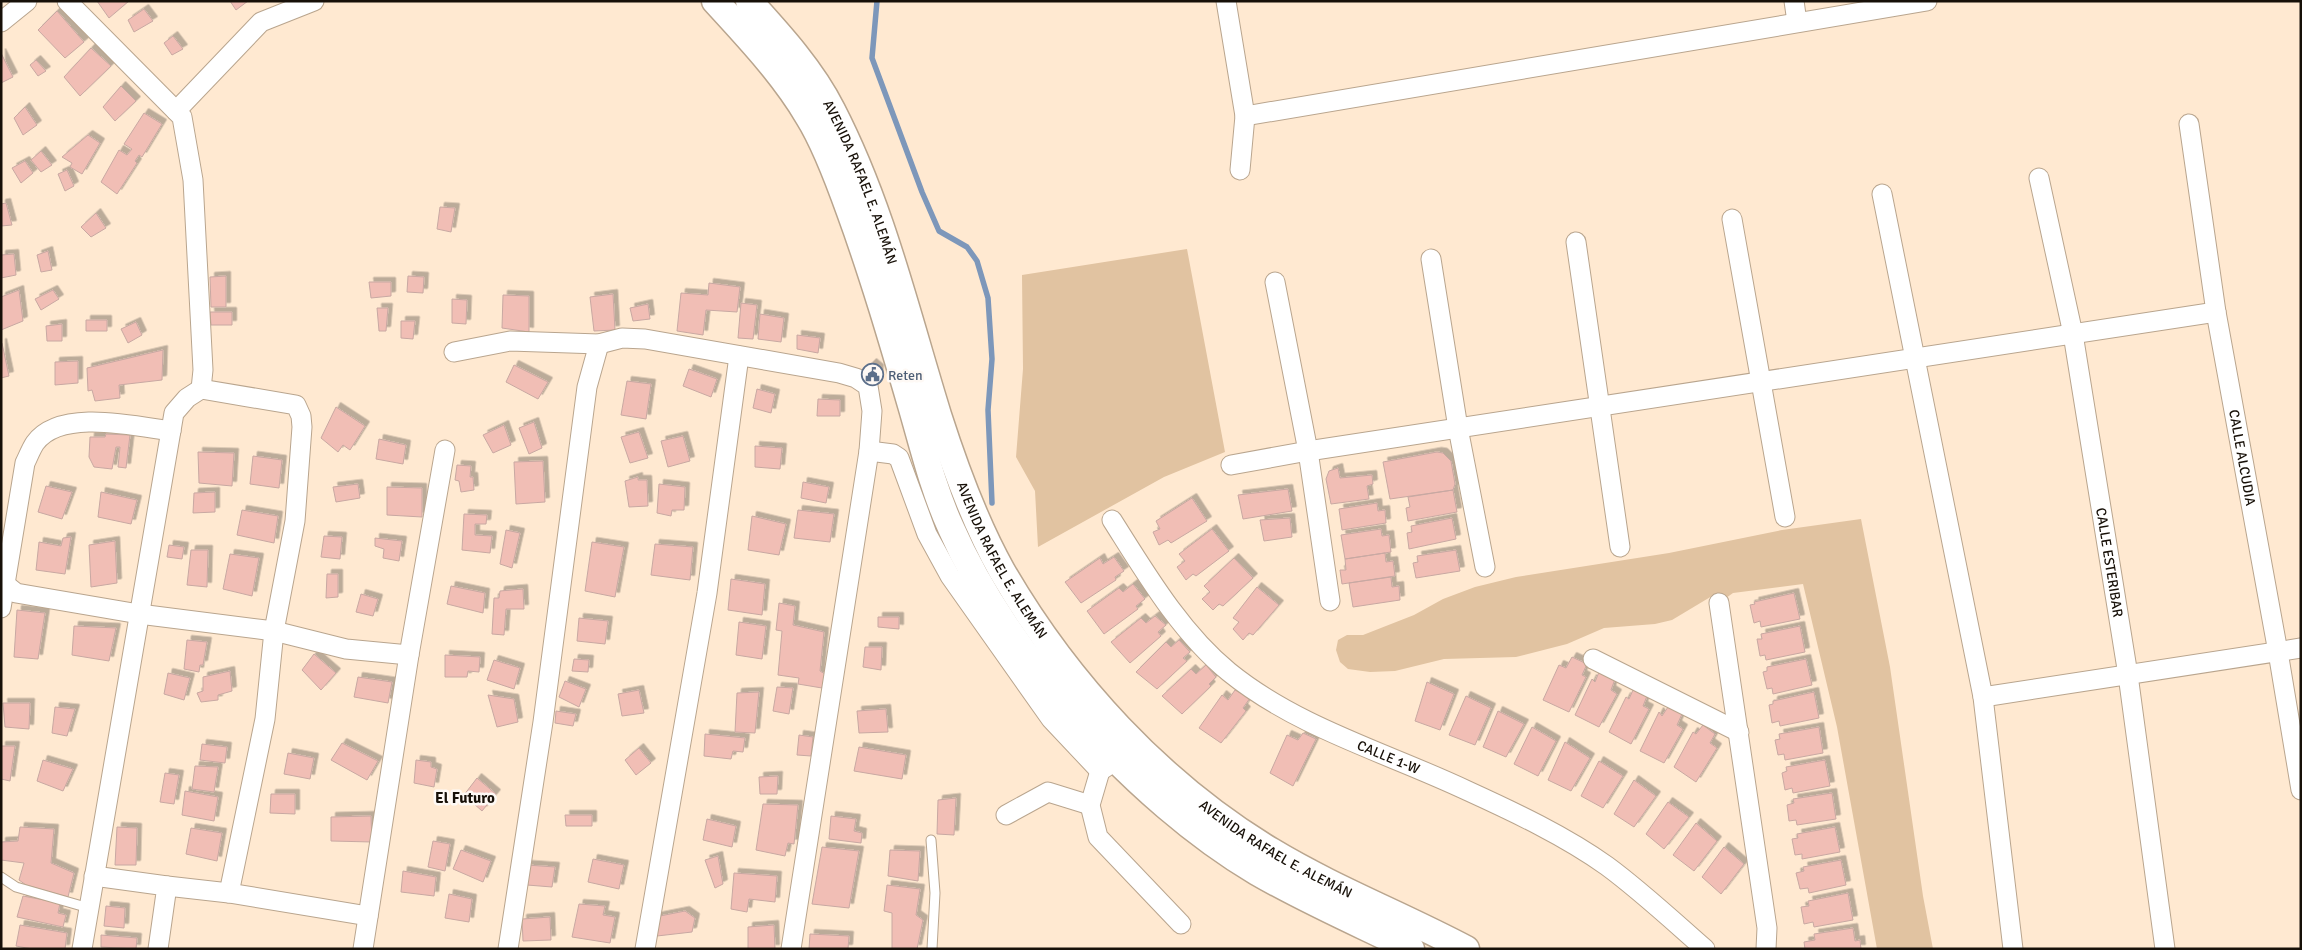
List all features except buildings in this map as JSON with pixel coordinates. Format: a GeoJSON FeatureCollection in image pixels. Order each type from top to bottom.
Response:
{"type":"FeatureCollection","features":[{"type":"Feature","properties":{"kind":"main road","name":"AVENIDA RAFAEL E. ALEMÁN"},"geometry":{"type":"LineString","coordinates":[[716,1],[759,49],[809,117],[841,187],[874,278],[931,473],[950,527],[982,590],[1022,649],[1073,713],[1109,766],[1151,794],[1256,871],[1315,903],[1412,949]]}},
{"type":"Feature","properties":{"kind":"main road","name":"AVENIDA RAFAEL E. ALEMÁN"},"geometry":{"type":"LineString","coordinates":[[749,1],[785,41],[831,107],[864,181],[894,266],[939,417],[975,514],[1001,569],[1038,628],[1091,698],[1167,773],[1208,807],[1270,851],[1466,949]]}},
{"type":"Feature","properties":{"kind":"street"},"geometry":{"type":"LineString","coordinates":[[1,22],[27,1]]}},
{"type":"Feature","properties":{"kind":"street"},"geometry":{"type":"LineString","coordinates":[[66,1],[182,116],[193,180],[198,253],[202,389]]}},
{"type":"Feature","properties":{"kind":"street"},"geometry":{"type":"LineString","coordinates":[[176,111],[261,22],[314,1]]}},
{"type":"Feature","properties":{"kind":"street"},"geometry":{"type":"LineString","coordinates":[[1226,1],[1244,116],[1240,170]]}},
{"type":"Feature","properties":{"kind":"street"},"geometry":{"type":"LineString","coordinates":[[1794,1],[1797,22]]}},
{"type":"Feature","properties":{"kind":"street"},"geometry":{"type":"LineString","coordinates":[[1244,116],[1928,1]]}},
{"type":"Feature","properties":{"kind":"street","name":"CALLE ALCUDIA"},"geometry":{"type":"LineString","coordinates":[[2189,124],[2216,312],[2278,652],[2301,790]]}},
{"type":"Feature","properties":{"kind":"street","name":"CALLE ESTERIBAR"},"geometry":{"type":"LineString","coordinates":[[2039,178],[2073,334],[2128,675],[2165,949]]}},
{"type":"Feature","properties":{"kind":"street"},"geometry":{"type":"LineString","coordinates":[[1882,194],[1983,697],[2012,949]]}},
{"type":"Feature","properties":{"kind":"street"},"geometry":{"type":"LineString","coordinates":[[1732,219],[1785,517]]}},
{"type":"Feature","properties":{"kind":"street"},"geometry":{"type":"LineString","coordinates":[[1576,242],[1620,547]]}},
{"type":"Feature","properties":{"kind":"street"},"geometry":{"type":"LineString","coordinates":[[1431,259],[1458,428],[1485,567]]}},
{"type":"Feature","properties":{"kind":"street"},"geometry":{"type":"LineString","coordinates":[[1275,282],[1308,451],[1330,601]]}},
{"type":"Feature","properties":{"kind":"street"},"geometry":{"type":"LineString","coordinates":[[1231,465],[1308,451],[2216,312]]}},
{"type":"Feature","properties":{"kind":"street"},"geometry":{"type":"LineString","coordinates":[[454,352],[510,341],[599,344],[622,338],[645,339],[840,373],[856,378],[868,386],[872,410],[869,451],[791,949]]}},
{"type":"Feature","properties":{"kind":"street"},"geometry":{"type":"LineString","coordinates":[[508,949],[543,722],[587,387],[599,344]]}},
{"type":"Feature","properties":{"kind":"street"},"geometry":{"type":"LineString","coordinates":[[645,949],[707,593],[739,356]]}},
{"type":"Feature","properties":{"kind":"street"},"geometry":{"type":"LineString","coordinates":[[82,949],[174,413],[187,398],[202,389],[296,405],[301,416],[295,521],[274,631],[264,719],[230,893]]}},
{"type":"Feature","properties":{"kind":"street"},"geometry":{"type":"LineString","coordinates":[[1,608],[3,584],[25,463],[36,442],[50,431],[74,423],[106,421],[171,432]]}},
{"type":"Feature","properties":{"kind":"street"},"geometry":{"type":"LineString","coordinates":[[363,949],[409,655],[445,450]]}},
{"type":"Feature","properties":{"kind":"street"},"geometry":{"type":"LineString","coordinates":[[869,451],[893,454],[899,458],[927,534],[950,576],[1050,719],[1109,766],[1090,805],[1098,837],[1181,924]]}},
{"type":"Feature","properties":{"kind":"street","name":"CALLE 1-W"},"geometry":{"type":"LineString","coordinates":[[1112,520],[1156,589],[1194,635],[1228,671],[1268,698],[1314,725],[1468,791],[1554,835],[1606,866],[1705,949]]}},
{"type":"Feature","properties":{"kind":"street"},"geometry":{"type":"LineString","coordinates":[[3,584],[16,593],[139,614],[274,631],[346,649],[409,655]]}},
{"type":"Feature","properties":{"kind":"street"},"geometry":{"type":"LineString","coordinates":[[1719,603],[1766,928],[1766,949]]}},
{"type":"Feature","properties":{"kind":"street"},"geometry":{"type":"LineString","coordinates":[[1983,697],[2301,648]]}},
{"type":"Feature","properties":{"kind":"street"},"geometry":{"type":"LineString","coordinates":[[1592,659],[1739,732]]}},
{"type":"Feature","properties":{"kind":"street"},"geometry":{"type":"LineString","coordinates":[[1006,815],[1048,792],[1090,805]]}},
{"type":"Feature","properties":{"kind":"street"},"geometry":{"type":"LineString","coordinates":[[94,876],[230,893],[368,916]]}},
{"type":"Feature","properties":{"kind":"street"},"geometry":{"type":"LineString","coordinates":[[158,949],[167,886]]}},
{"type":"Feature","properties":{"kind":"lane"},"geometry":{"type":"LineString","coordinates":[[931,840],[934,893],[932,949]]}},
{"type":"Feature","properties":{"kind":"lane"},"geometry":{"type":"LineString","coordinates":[[1,877],[16,887],[89,908]]}},
{"type":"Feature","properties":{"kind":"shaded area"},"geometry":{"type":"Polygon","coordinates":[[[1187,249],[1225,452],[1164,477],[1038,547],[1035,491],[1016,457],[1023,369],[1022,275],[1187,249]]]}},
{"type":"Feature","properties":{"kind":"shaded area"},"geometry":{"type":"Polygon","coordinates":[[[1861,519],[1890,667],[1923,896],[1933,949],[1877,949],[1837,727],[1803,584],[1733,593],[1719,603],[1712,596],[1672,620],[1655,624],[1604,628],[1567,644],[1516,657],[1444,659],[1395,671],[1370,672],[1348,669],[1340,662],[1336,650],[1338,640],[1347,635],[1363,635],[1414,615],[1443,599],[1475,587],[1516,577],[1669,553],[1782,530],[1861,519]]]}},
{"type":"Feature","properties":{"kind":"waterway"},"geometry":{"type":"LineString","coordinates":[[877,1],[872,58],[922,192],[939,231],[967,247],[977,261],[988,298],[992,359],[988,410],[992,503]]}},
{"type":"Feature","properties":{"kind":"place","name":"Reten"},"geometry":{"type":"Point","coordinates":[872,375]}},
{"type":"Feature","properties":{"kind":"district","name":"El Futuro"},"geometry":{"type":"Point","coordinates":[465,798]}}]}
